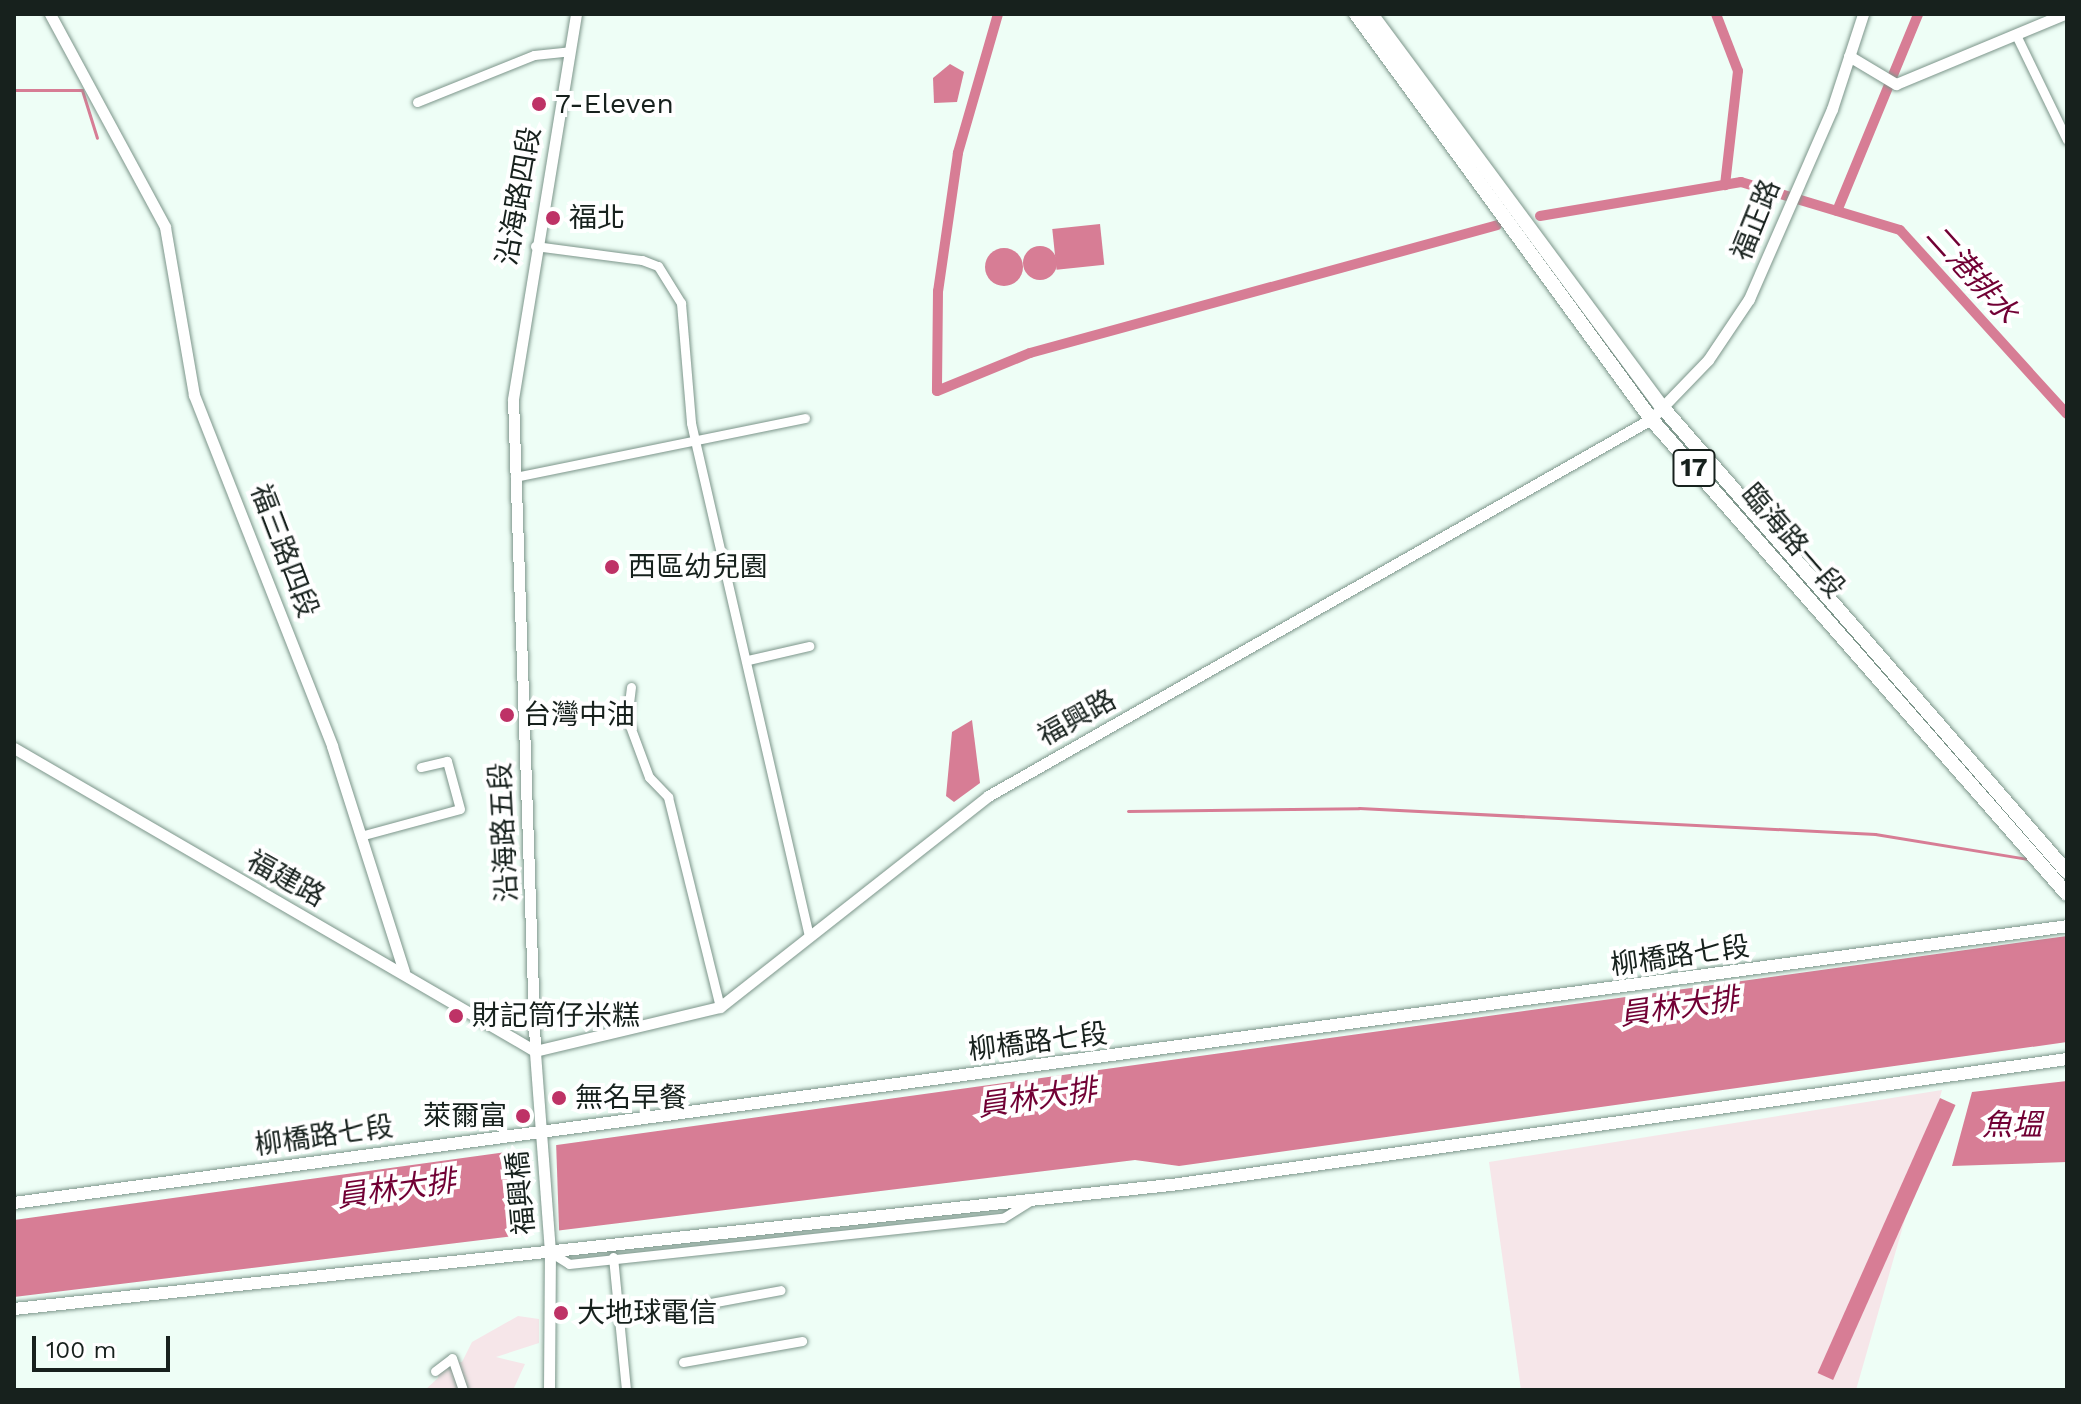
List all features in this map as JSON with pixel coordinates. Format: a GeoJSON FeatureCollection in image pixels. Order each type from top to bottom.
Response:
{"type":"FeatureCollection","features":[{"type":"Feature","properties":{"kind":"main road","name":"臨海路一段"},"geometry":{"type":"LineString","coordinates":[[1356,14],[1651,419],[2067,894]]}},
{"type":"Feature","properties":{"kind":"main road","name":"臨海路一段"},"geometry":{"type":"LineString","coordinates":[[1371,14],[1663,408],[2067,872]]}},
{"type":"Feature","properties":{"kind":"main road","name":"柳橋路七段"},"geometry":{"type":"LineString","coordinates":[[14,1203],[540,1137],[2067,926]]}},
{"type":"Feature","properties":{"kind":"main road"},"geometry":{"type":"LineString","coordinates":[[14,1309],[1032,1200],[1787,1104],[2067,1059]]}},
{"type":"Feature","properties":{"kind":"street","name":"福三路四段"},"geometry":{"type":"LineString","coordinates":[[50,14],[165,227],[194,395],[364,835],[404,972]]}},
{"type":"Feature","properties":{"kind":"street","name":"沿海路四段"},"geometry":{"type":"LineString","coordinates":[[518,340],[576,14]]}},
{"type":"Feature","properties":{"kind":"street","name":"福正路"},"geometry":{"type":"LineString","coordinates":[[1651,419],[1731,331],[1789,206],[1863,14]]}},
{"type":"Feature","properties":{"kind":"street"},"geometry":{"type":"LineString","coordinates":[[1849,56],[1896,84],[2017,37],[2064,14]]}},
{"type":"Feature","properties":{"kind":"street"},"geometry":{"type":"LineString","coordinates":[[2017,37],[2067,140]]}},
{"type":"Feature","properties":{"kind":"street"},"geometry":{"type":"LineString","coordinates":[[417,102],[534,55],[570,51]]}},
{"type":"Feature","properties":{"kind":"street"},"geometry":{"type":"LineString","coordinates":[[534,245],[658,266],[681,303],[695,441],[748,660],[809,936]]}},
{"type":"Feature","properties":{"kind":"street","name":"沿海路五段"},"geometry":{"type":"LineString","coordinates":[[518,340],[515,477],[540,1137]]}},
{"type":"Feature","properties":{"kind":"street"},"geometry":{"type":"LineString","coordinates":[[515,477],[805,418]]}},
{"type":"Feature","properties":{"kind":"street","name":"福興路"},"geometry":{"type":"LineString","coordinates":[[535,1051],[720,1007],[988,796],[1651,419]]}},
{"type":"Feature","properties":{"kind":"street"},"geometry":{"type":"LineString","coordinates":[[748,660],[809,646]]}},
{"type":"Feature","properties":{"kind":"street"},"geometry":{"type":"LineString","coordinates":[[631,687],[627,718],[649,777],[668,797],[720,1007]]}},
{"type":"Feature","properties":{"kind":"street","name":"福建路"},"geometry":{"type":"LineString","coordinates":[[14,748],[404,972],[535,1051]]}},
{"type":"Feature","properties":{"kind":"street"},"geometry":{"type":"LineString","coordinates":[[364,835],[460,809],[447,761],[421,767]]}},
{"type":"Feature","properties":{"kind":"street","name":"福興橋"},"geometry":{"type":"LineString","coordinates":[[540,1137],[550,1252]]}},
{"type":"Feature","properties":{"kind":"street"},"geometry":{"type":"LineString","coordinates":[[550,1252],[569,1264],[1003,1218],[1032,1200]]}},
{"type":"Feature","properties":{"kind":"street"},"geometry":{"type":"LineString","coordinates":[[549,1390],[550,1252]]}},
{"type":"Feature","properties":{"kind":"street"},"geometry":{"type":"LineString","coordinates":[[613,1257],[626,1390]]}},
{"type":"Feature","properties":{"kind":"street"},"geometry":{"type":"LineString","coordinates":[[694,1306],[781,1290]]}},
{"type":"Feature","properties":{"kind":"street"},"geometry":{"type":"LineString","coordinates":[[683,1362],[802,1341]]}},
{"type":"Feature","properties":{"kind":"street"},"geometry":{"type":"LineString","coordinates":[[435,1371],[452,1358],[463,1390]]}},
{"type":"Feature","properties":{"kind":"shaded area"},"geometry":{"type":"Polygon","coordinates":[[[1942,1090],[1856,1390],[1521,1390],[1489,1162],[1942,1090]]]}},
{"type":"Feature","properties":{"kind":"shaded area"},"geometry":{"type":"Polygon","coordinates":[[[518,1316],[539,1319],[539,1343],[496,1357],[525,1364],[514,1388],[425,1390],[438,1378],[438,1365],[462,1362],[472,1342],[518,1316]]]}},
{"type":"Feature","properties":{"kind":"water"},"geometry":{"type":"Polygon","coordinates":[[[950,64],[964,72],[957,102],[934,103],[933,78],[950,64]]]}},
{"type":"Feature","properties":{"kind":"water"},"geometry":{"type":"Polygon","coordinates":[[[1100,224],[1104,265],[1057,270],[1052,229],[1100,224]]]}},
{"type":"Feature","properties":{"kind":"water"},"geometry":{"type":"Polygon","coordinates":[[[1040,246],[1052,251],[1057,263],[1052,275],[1040,280],[1028,275],[1023,263],[1028,251],[1040,246]]]}},
{"type":"Feature","properties":{"kind":"water"},"geometry":{"type":"Polygon","coordinates":[[[1004,248],[1018,253],[1023,267],[1018,281],[1004,286],[990,281],[985,267],[990,253],[1004,248]]]}},
{"type":"Feature","properties":{"kind":"water"},"geometry":{"type":"Polygon","coordinates":[[[972,720],[980,783],[954,802],[946,796],[952,732],[972,720]]]}},
{"type":"Feature","properties":{"kind":"water","name":"員林大排"},"geometry":{"type":"Polygon","coordinates":[[[2067,936],[2067,1042],[1179,1166],[1135,1160],[14,1297],[14,1220],[2067,936]]]}},
{"type":"Feature","properties":{"kind":"water","name":"魚塭"},"geometry":{"type":"Polygon","coordinates":[[[2067,1081],[2067,1162],[1952,1166],[1972,1092],[2067,1081]]]}},
{"type":"Feature","properties":{"kind":"water"},"geometry":{"type":"Polygon","coordinates":[[[1940,1098],[1956,1105],[1833,1380],[1818,1373],[1940,1098]]]}},
{"type":"Feature","properties":{"kind":"pier"},"geometry":{"type":"Polygon","coordinates":[[[556,1141],[559,1235],[529,1236],[526,1142],[556,1141]]]}},
{"type":"Feature","properties":{"kind":"waterway"},"geometry":{"type":"LineString","coordinates":[[998,14],[958,153],[938,291],[937,391],[1030,353],[1497,225]]}},
{"type":"Feature","properties":{"kind":"waterway"},"geometry":{"type":"LineString","coordinates":[[1716,14],[1738,71],[1725,185]]}},
{"type":"Feature","properties":{"kind":"waterway"},"geometry":{"type":"LineString","coordinates":[[1837,211],[1918,14]]}},
{"type":"Feature","properties":{"kind":"waterway"},"geometry":{"type":"LineString","coordinates":[[14,90],[82,90],[97,138]]}},
{"type":"Feature","properties":{"kind":"waterway","name":"二港排水"},"geometry":{"type":"LineString","coordinates":[[1540,216],[1741,182],[1900,230],[2067,414]]}},
{"type":"Feature","properties":{"kind":"waterway"},"geometry":{"type":"LineString","coordinates":[[1128,811],[1359,808],[1875,834],[2027,859]]}},
{"type":"Feature","properties":{"kind":"place","name":"7-Eleven"},"geometry":{"type":"Point","coordinates":[539,104]}},
{"type":"Feature","properties":{"kind":"place","name":"福北"},"geometry":{"type":"Point","coordinates":[553,218]}},
{"type":"Feature","properties":{"kind":"place","name":"西區幼兒園"},"geometry":{"type":"Point","coordinates":[612,567]}},
{"type":"Feature","properties":{"kind":"place","name":"台灣中油"},"geometry":{"type":"Point","coordinates":[507,715]}},
{"type":"Feature","properties":{"kind":"place","name":"財記筒仔米糕"},"geometry":{"type":"Point","coordinates":[456,1016]}},
{"type":"Feature","properties":{"kind":"place","name":"無名早餐"},"geometry":{"type":"Point","coordinates":[559,1098]}},
{"type":"Feature","properties":{"kind":"place","name":"萊爾富"},"geometry":{"type":"Point","coordinates":[523,1116]}},
{"type":"Feature","properties":{"kind":"place","name":"大地球電信"},"geometry":{"type":"Point","coordinates":[561,1313]}}]}
